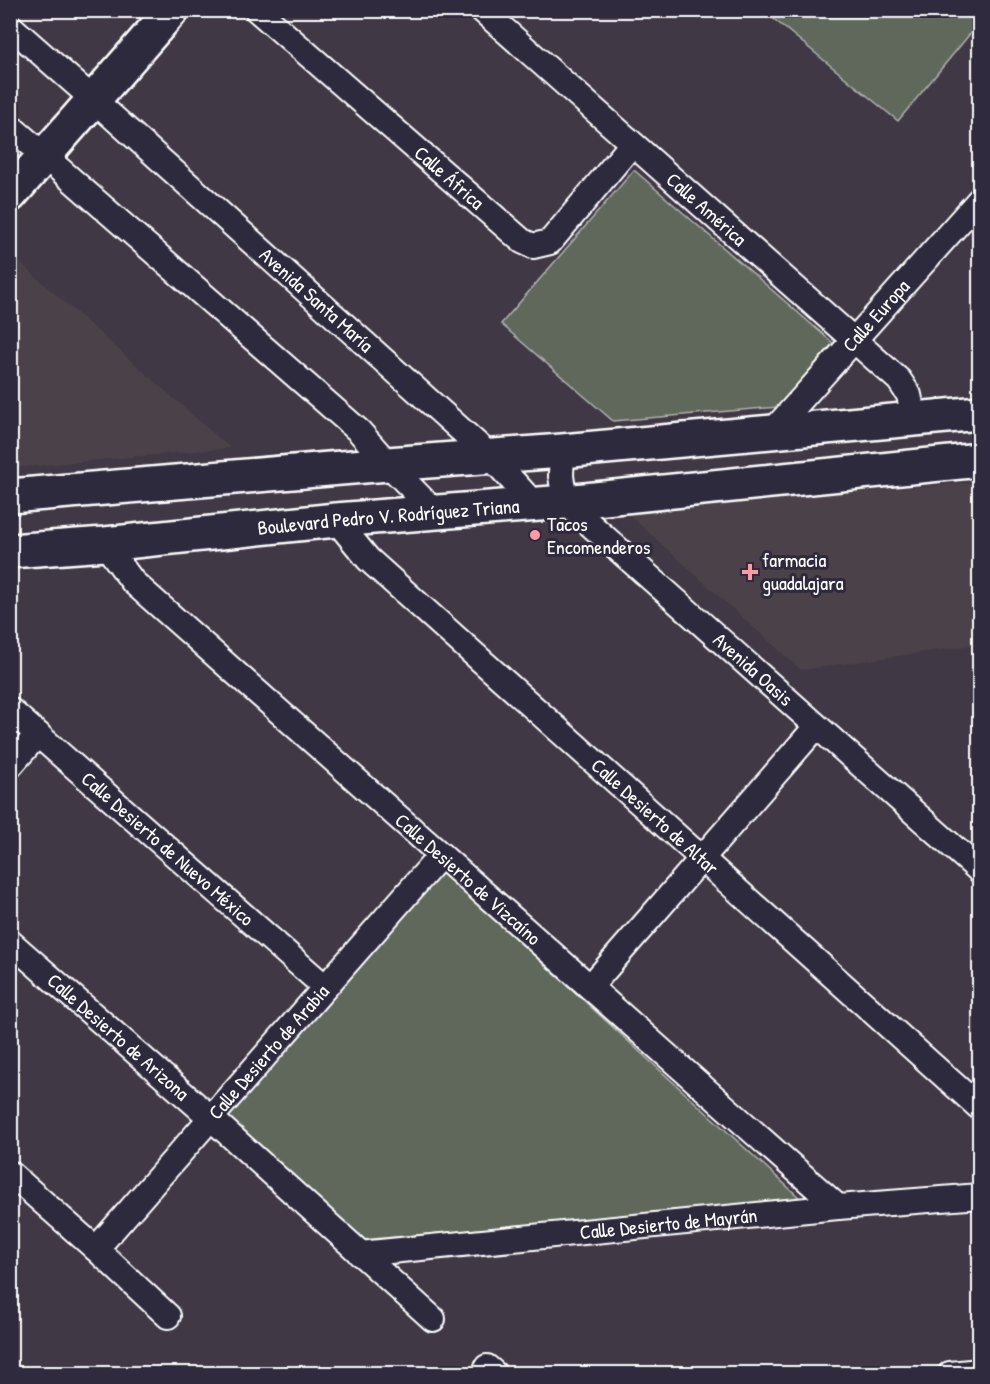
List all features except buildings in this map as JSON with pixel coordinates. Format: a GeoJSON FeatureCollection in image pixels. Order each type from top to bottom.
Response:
{"type":"FeatureCollection","features":[{"type":"Feature","properties":{"kind":"main road"},"geometry":{"type":"LineString","coordinates":[[10,195],[172,10]]}},
{"type":"Feature","properties":{"kind":"main road"},"geometry":{"type":"LineString","coordinates":[[10,496],[562,451],[980,413]]}},
{"type":"Feature","properties":{"kind":"main road","name":"Boulevard Pedro V. Rodríguez Triana"},"geometry":{"type":"LineString","coordinates":[[10,551],[105,544],[336,520],[550,503],[980,460]]}},
{"type":"Feature","properties":{"kind":"street","name":"Calle África"},"geometry":{"type":"LineString","coordinates":[[257,10],[522,241],[533,246],[550,242],[632,144]]}},
{"type":"Feature","properties":{"kind":"street","name":"Calle América"},"geometry":{"type":"LineString","coordinates":[[482,10],[900,380],[909,394],[914,419]]}},
{"type":"Feature","properties":{"kind":"street","name":"Avenida Santa María"},"geometry":{"type":"LineString","coordinates":[[10,26],[490,456],[550,503]]}},
{"type":"Feature","properties":{"kind":"street"},"geometry":{"type":"LineString","coordinates":[[10,126],[359,431],[435,512]]}},
{"type":"Feature","properties":{"kind":"street","name":"Calle Europa"},"geometry":{"type":"LineString","coordinates":[[772,432],[980,199]]}},
{"type":"Feature","properties":{"kind":"street"},"geometry":{"type":"LineString","coordinates":[[550,503],[561,476],[562,451]]}},
{"type":"Feature","properties":{"kind":"street","name":"Avenida Oasis"},"geometry":{"type":"LineString","coordinates":[[550,503],[816,727],[980,871]]}},
{"type":"Feature","properties":{"kind":"street","name":"Calle Desierto de Altar"},"geometry":{"type":"LineString","coordinates":[[336,520],[368,559],[980,1108]]}},
{"type":"Feature","properties":{"kind":"street","name":"Calle Desierto de Vizcaíno"},"geometry":{"type":"LineString","coordinates":[[105,544],[133,582],[838,1207]]}},
{"type":"Feature","properties":{"kind":"street","name":"Calle Desierto de Nuevo México"},"geometry":{"type":"LineString","coordinates":[[10,710],[325,987]]}},
{"type":"Feature","properties":{"kind":"street"},"geometry":{"type":"LineString","coordinates":[[590,987],[816,727]]}},
{"type":"Feature","properties":{"kind":"street"},"geometry":{"type":"LineString","coordinates":[[10,766],[38,734]]}},
{"type":"Feature","properties":{"kind":"street","name":"Calle Desierto de Arabia"},"geometry":{"type":"LineString","coordinates":[[96,1249],[441,855]]}},
{"type":"Feature","properties":{"kind":"street","name":"Calle Desierto de Arizona"},"geometry":{"type":"LineString","coordinates":[[10,942],[211,1118],[433,1319]]}},
{"type":"Feature","properties":{"kind":"street"},"geometry":{"type":"LineString","coordinates":[[10,1173],[168,1316]]}},
{"type":"Feature","properties":{"kind":"street","name":"Calle Desierto de Mayrán"},"geometry":{"type":"LineString","coordinates":[[360,1254],[838,1207],[980,1196]]}},
{"type":"Feature","properties":{"kind":"street"},"geometry":{"type":"LineString","coordinates":[[950,1374],[980,1371]]}},
{"type":"Feature","properties":{"kind":"shaded area"},"geometry":{"type":"Polygon","coordinates":[[[764,11],[979,11],[979,23],[898,121],[764,11]]]}},
{"type":"Feature","properties":{"kind":"shaded area"},"geometry":{"type":"Polygon","coordinates":[[[634,170],[833,343],[778,407],[613,421],[501,324],[634,170]]]}},
{"type":"Feature","properties":{"kind":"shaded area"},"geometry":{"type":"Polygon","coordinates":[[[11,255],[230,448],[11,468],[11,255]]]}},
{"type":"Feature","properties":{"kind":"shaded area"},"geometry":{"type":"Polygon","coordinates":[[[979,482],[979,644],[801,670],[625,511],[979,482]]]}},
{"type":"Feature","properties":{"kind":"shaded area"},"geometry":{"type":"Polygon","coordinates":[[[441,870],[802,1200],[362,1240],[225,1120],[441,870]]]}},
{"type":"Feature","properties":{"kind":"place","name":"Tacos Encomenderos"},"geometry":{"type":"Point","coordinates":[535,535]}},
{"type":"Feature","properties":{"kind":"place","name":"farmacia guadalajara"},"geometry":{"type":"Point","coordinates":[750,572]}}]}
